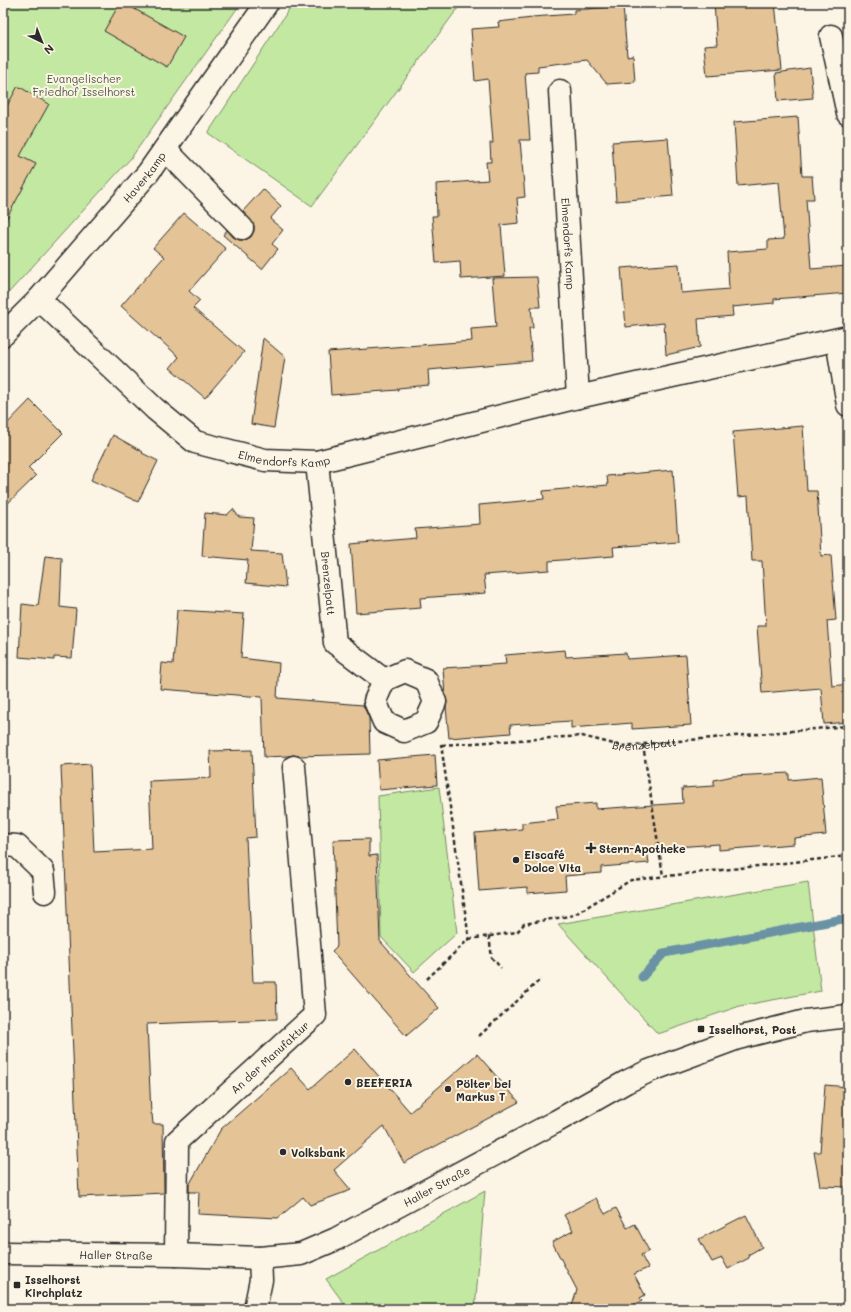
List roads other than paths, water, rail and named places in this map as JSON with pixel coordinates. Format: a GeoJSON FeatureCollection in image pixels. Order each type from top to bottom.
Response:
{"type":"FeatureCollection","features":[{"type":"Feature","properties":{"kind":"street","name":"Haverkamp"},"geometry":{"type":"LineString","coordinates":[[3,335],[39,300],[148,173],[267,3]]}},
{"type":"Feature","properties":{"kind":"street"},"geometry":{"type":"LineString","coordinates":[[831,36],[848,114]]}},
{"type":"Feature","properties":{"kind":"street","name":"Elmendorfs Kamp"},"geometry":{"type":"LineString","coordinates":[[560,91],[578,398]]}},
{"type":"Feature","properties":{"kind":"street"},"geometry":{"type":"LineString","coordinates":[[165,149],[242,228]]}},
{"type":"Feature","properties":{"kind":"street","name":"Elmendorfs Kamp"},"geometry":{"type":"LineString","coordinates":[[39,300],[155,409],[195,442],[265,460],[317,462],[578,398],[842,338]]}},
{"type":"Feature","properties":{"kind":"street"},"geometry":{"type":"LineString","coordinates":[[842,338],[848,405]]}},
{"type":"Feature","properties":{"kind":"street","name":"Brenzelpatt"},"geometry":{"type":"LineString","coordinates":[[317,462],[335,643],[384,680]]}},
{"type":"Feature","properties":{"kind":"street","name":"An der Manufaktur"},"geometry":{"type":"LineString","coordinates":[[176,1255],[177,1141],[316,1015],[294,767]]}},
{"type":"Feature","properties":{"kind":"street"},"geometry":{"type":"LineString","coordinates":[[3,846],[17,846],[43,871],[44,892]]}},
{"type":"Feature","properties":{"kind":"street","name":"Haller Straße"},"geometry":{"type":"LineString","coordinates":[[3,1253],[176,1255],[260,1258],[301,1254],[336,1240],[557,1121],[626,1082],[649,1071],[738,1038],[806,1021],[848,1016]]}},
{"type":"Feature","properties":{"kind":"street"},"geometry":{"type":"LineString","coordinates":[[255,1309],[261,1280],[260,1258]]}},
{"type":"Feature","properties":{"kind":"waterway"},"geometry":{"type":"LineString","coordinates":[[642,977],[664,953],[848,918]]}},
{"type":"Feature","properties":{"kind":"place","name":"Stern-Apotheke"},"geometry":{"type":"Point","coordinates":[591,848]}},
{"type":"Feature","properties":{"kind":"place","name":"Eiscafé Dolce Vita"},"geometry":{"type":"Point","coordinates":[516,860]}},
{"type":"Feature","properties":{"kind":"place","name":"Isselhorst, Post"},"geometry":{"type":"Point","coordinates":[701,1029]}},
{"type":"Feature","properties":{"kind":"place","name":"BEEFERIA"},"geometry":{"type":"Point","coordinates":[348,1082]}},
{"type":"Feature","properties":{"kind":"place","name":"Pölter bei Markus T"},"geometry":{"type":"Point","coordinates":[448,1089]}},
{"type":"Feature","properties":{"kind":"place","name":"Volksbank"},"geometry":{"type":"Point","coordinates":[283,1152]}},
{"type":"Feature","properties":{"kind":"place","name":"Isselhorst Kirchplatz"},"geometry":{"type":"Point","coordinates":[17,1285]}},
{"type":"Feature","properties":{"kind":"park label","name":"Evangelischer Friedhof Isselhorst"},"geometry":{"type":"Point","coordinates":[84,84]}}]}
